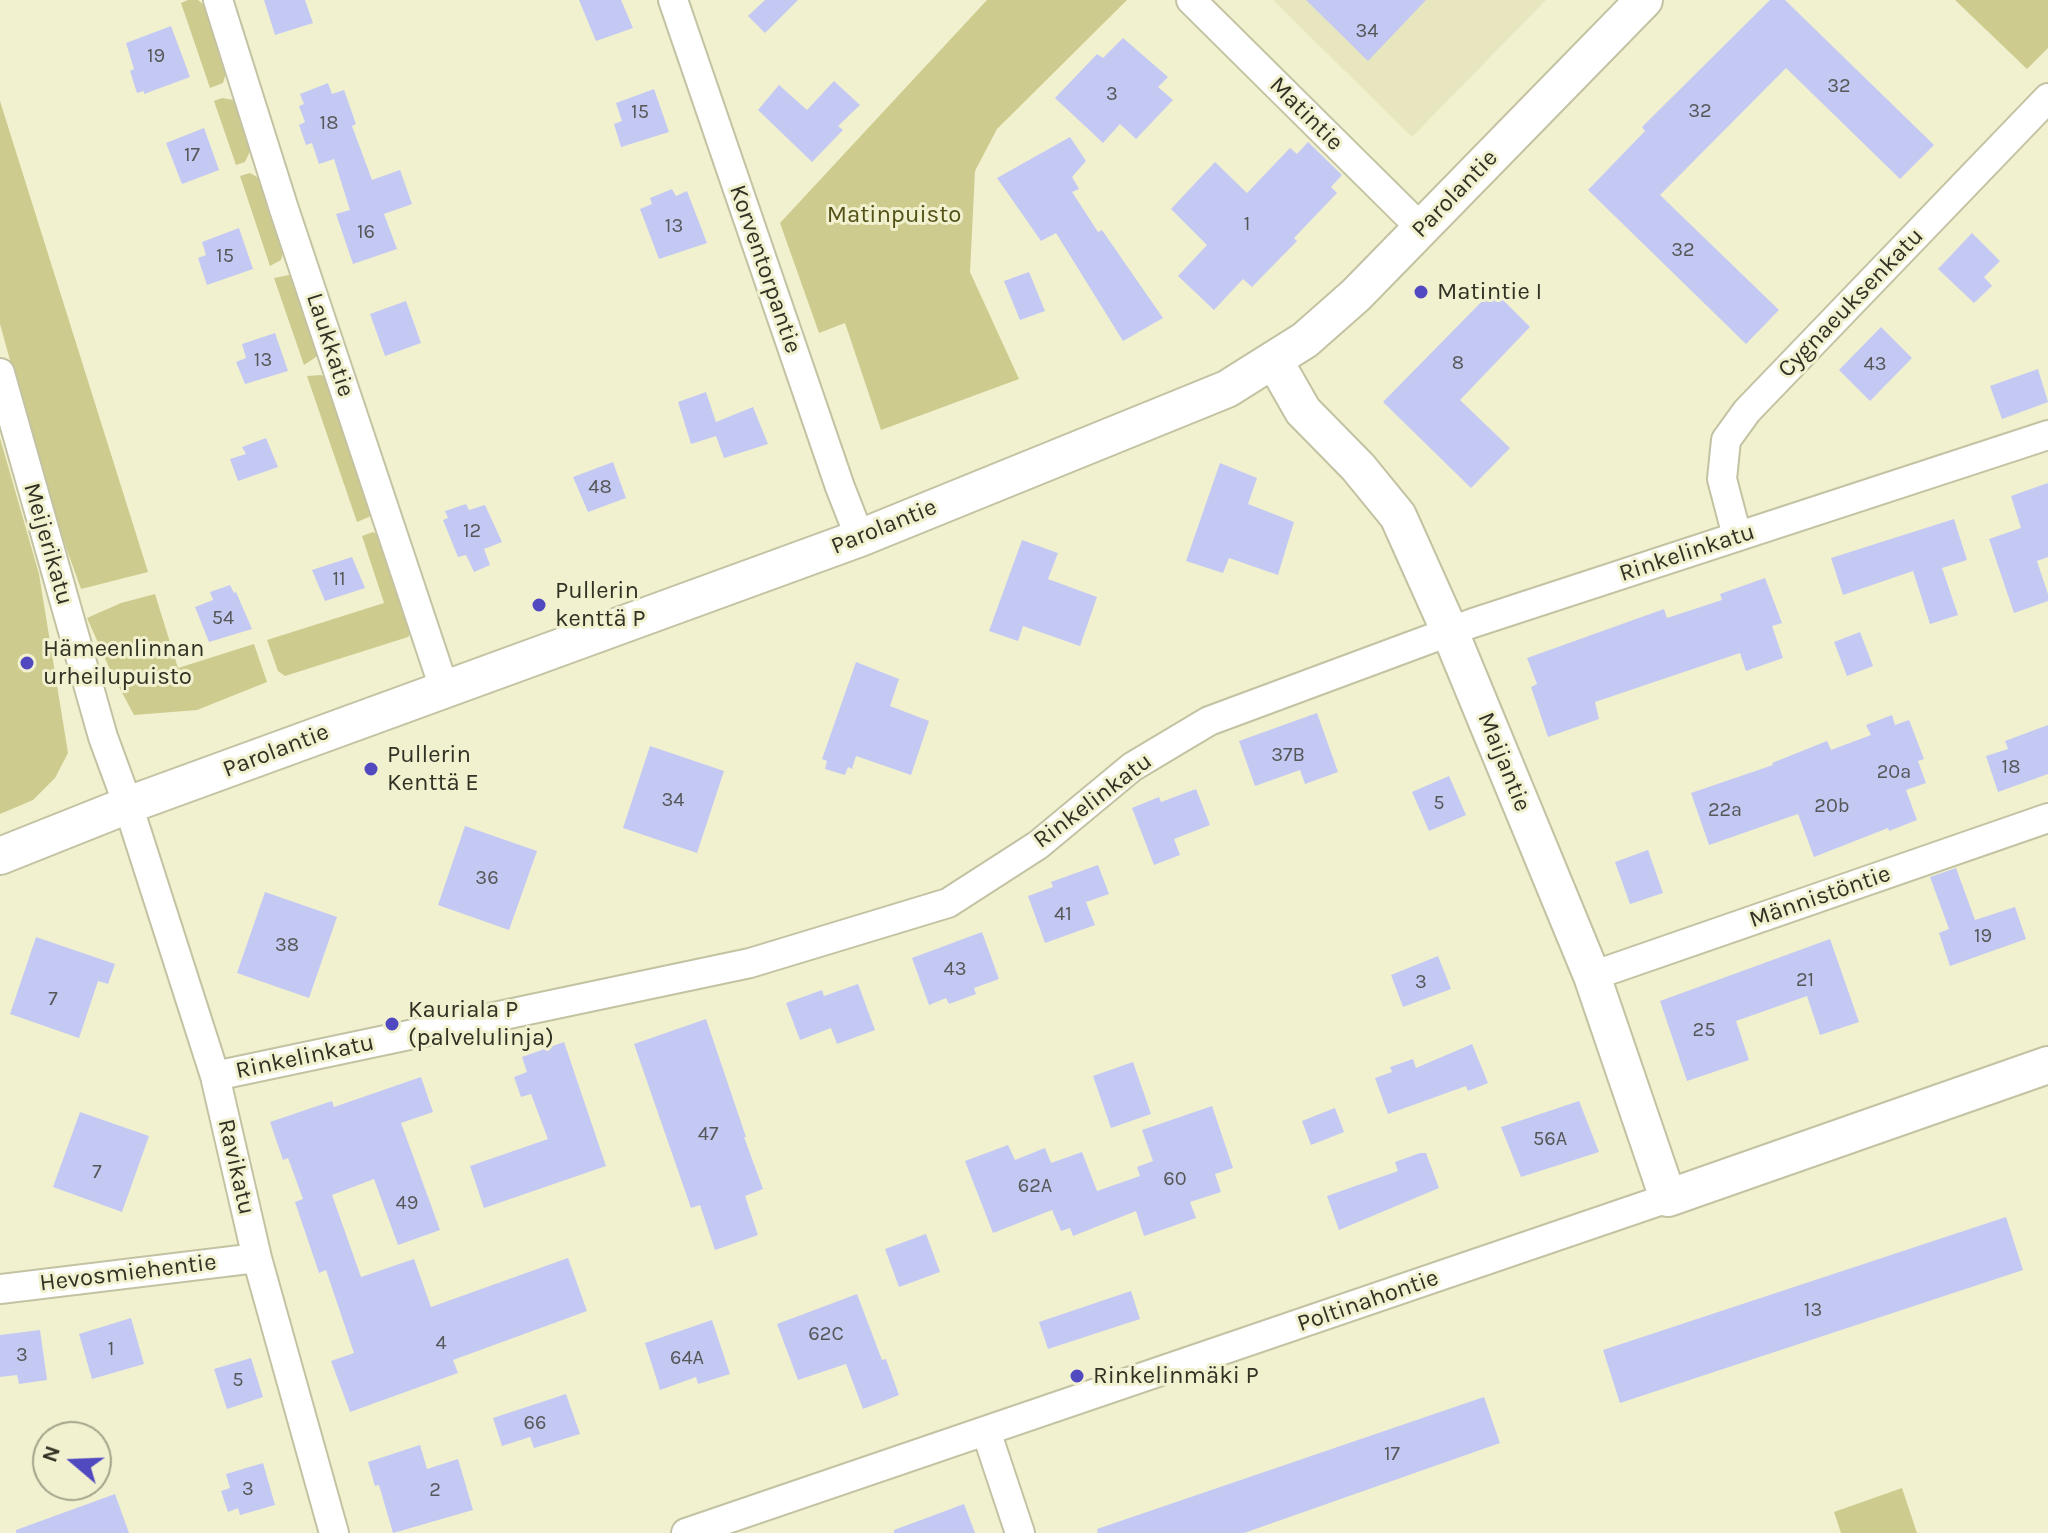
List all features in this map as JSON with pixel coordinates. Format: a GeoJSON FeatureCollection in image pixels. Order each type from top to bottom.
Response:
{"type":"FeatureCollection","features":[{"type":"Feature","properties":{"kind":"main road","name":"Parolantie"},"geometry":{"type":"LineString","coordinates":[[0,856],[128,805],[444,688],[860,538],[1227,389],[1275,362],[1336,313],[1644,0]]}},
{"type":"Feature","properties":{"kind":"main road","name":"Maijantie"},"geometry":{"type":"LineString","coordinates":[[1275,362],[1303,411],[1358,467],[1398,516],[1450,632],[1592,976],[1668,1198]]}},
{"type":"Feature","properties":{"kind":"main road","name":"Poltinahontie"},"geometry":{"type":"LineString","coordinates":[[1668,1198],[2048,1065]]}},
{"type":"Feature","properties":{"kind":"street","name":"Laukkatie"},"geometry":{"type":"LineString","coordinates":[[218,0],[284,209],[444,688]]}},
{"type":"Feature","properties":{"kind":"street","name":"Korventorpantie"},"geometry":{"type":"LineString","coordinates":[[673,0],[860,538]]}},
{"type":"Feature","properties":{"kind":"street","name":"Matintie"},"geometry":{"type":"LineString","coordinates":[[1191,0],[1422,229]]}},
{"type":"Feature","properties":{"kind":"street","name":"Cygnaeuksenkatu"},"geometry":{"type":"LineString","coordinates":[[1737,536],[1722,479],[1726,440],[1747,411],[2048,98]]}},
{"type":"Feature","properties":{"kind":"street","name":"Meijerikatu"},"geometry":{"type":"LineString","coordinates":[[0,373],[103,737],[128,805]]}},
{"type":"Feature","properties":{"kind":"street","name":"Rinkelinkatu"},"geometry":{"type":"LineString","coordinates":[[215,1076],[750,963],[948,903],[1038,845],[1132,767],[1209,721],[1450,632],[2048,435]]}},
{"type":"Feature","properties":{"kind":"street","name":"Ravikatu"},"geometry":{"type":"LineString","coordinates":[[128,805],[215,1076],[257,1258],[334,1533]]}},
{"type":"Feature","properties":{"kind":"street","name":"Männistöntie"},"geometry":{"type":"LineString","coordinates":[[1592,976],[2048,818]]}},
{"type":"Feature","properties":{"kind":"street","name":"Poltinahontie"},"geometry":{"type":"LineString","coordinates":[[686,1533],[1668,1198]]}},
{"type":"Feature","properties":{"kind":"street","name":"Hevosmiehentie"},"geometry":{"type":"LineString","coordinates":[[0,1289],[257,1258]]}},
{"type":"Feature","properties":{"kind":"street"},"geometry":{"type":"LineString","coordinates":[[986,1431],[1020,1533]]}},
{"type":"Feature","properties":{"kind":"shaded area"},"geometry":{"type":"Polygon","coordinates":[[[1273,0],[1546,0],[1412,137],[1273,0]]]}},
{"type":"Feature","properties":{"kind":"green space"},"geometry":{"type":"Polygon","coordinates":[[[198,0],[204,5],[226,73],[223,83],[210,88],[181,3],[198,0]]]}},
{"type":"Feature","properties":{"kind":"green space","name":"Matinpuisto"},"geometry":{"type":"Polygon","coordinates":[[[987,0],[1127,0],[997,129],[975,171],[970,272],[1019,379],[881,430],[845,323],[819,333],[780,223],[987,0]]]}},
{"type":"Feature","properties":{"kind":"green space"},"geometry":{"type":"Polygon","coordinates":[[[1955,0],[2048,0],[2048,48],[2027,69],[1955,0]]]}},
{"type":"Feature","properties":{"kind":"green space"},"geometry":{"type":"Polygon","coordinates":[[[222,98],[234,100],[250,151],[245,162],[236,165],[214,101],[222,98]]]}},
{"type":"Feature","properties":{"kind":"green space"},"geometry":{"type":"Polygon","coordinates":[[[0,101],[148,572],[81,589],[47,494],[0,324],[0,101]]]}},
{"type":"Feature","properties":{"kind":"green space"},"geometry":{"type":"Polygon","coordinates":[[[250,173],[259,178],[285,245],[281,260],[270,266],[240,176],[250,173]]]}},
{"type":"Feature","properties":{"kind":"green space"},"geometry":{"type":"Polygon","coordinates":[[[289,275],[296,280],[319,355],[304,365],[274,278],[289,275]]]}},
{"type":"Feature","properties":{"kind":"green space"},"geometry":{"type":"Polygon","coordinates":[[[321,375],[330,380],[374,507],[369,517],[357,522],[307,376],[321,375]]]}},
{"type":"Feature","properties":{"kind":"green space","name":"Hämeenlinnan urheilupuisto"},"geometry":{"type":"Polygon","coordinates":[[[0,438],[39,574],[68,753],[55,778],[33,800],[0,814],[0,438]]]}},
{"type":"Feature","properties":{"kind":"green space"},"geometry":{"type":"Polygon","coordinates":[[[373,532],[384,537],[416,626],[408,637],[285,676],[278,671],[267,640],[384,603],[362,536],[373,532]]]}},
{"type":"Feature","properties":{"kind":"green space"},"geometry":{"type":"Polygon","coordinates":[[[155,594],[178,668],[254,644],[267,682],[197,710],[134,715],[87,618],[121,603],[155,594]]]}},
{"type":"Feature","properties":{"kind":"green space"},"geometry":{"type":"Polygon","coordinates":[[[1902,1488],[1917,1533],[1841,1533],[1834,1512],[1902,1488]]]}},
{"type":"Feature","properties":{"kind":"building"},"geometry":{"type":"Polygon","coordinates":[[[264,0],[305,0],[313,23],[275,35],[264,0]]]}},
{"type":"Feature","properties":{"kind":"building"},"geometry":{"type":"Polygon","coordinates":[[[579,0],[621,0],[633,28],[596,41],[579,0]]]}},
{"type":"Feature","properties":{"kind":"building"},"geometry":{"type":"Polygon","coordinates":[[[765,0],[798,0],[765,33],[748,16],[765,0]]]}},
{"type":"Feature","properties":{"kind":"building"},"geometry":{"type":"Polygon","coordinates":[[[1306,0],[1426,0],[1368,61],[1306,0]]]}},
{"type":"Feature","properties":{"kind":"building"},"geometry":{"type":"Polygon","coordinates":[[[1770,0],[1785,0],[1934,145],[1900,179],[1786,68],[1660,195],[1779,310],[1746,344],[1588,190],[1645,131],[1642,127],[1770,0]]]}},
{"type":"Feature","properties":{"kind":"building"},"geometry":{"type":"Polygon","coordinates":[[[171,26],[190,77],[144,94],[144,91],[137,93],[126,43],[171,26]]]}},
{"type":"Feature","properties":{"kind":"building"},"geometry":{"type":"Polygon","coordinates":[[[1123,38],[1168,77],[1158,87],[1173,100],[1136,139],[1120,124],[1103,143],[1055,98],[1097,54],[1103,58],[1123,38]]]}},
{"type":"Feature","properties":{"kind":"building"},"geometry":{"type":"Polygon","coordinates":[[[834,81],[860,105],[838,126],[843,130],[812,162],[758,110],[779,85],[807,110],[834,81]]]}},
{"type":"Feature","properties":{"kind":"building"},"geometry":{"type":"Polygon","coordinates":[[[328,83],[332,94],[344,90],[356,124],[352,126],[372,180],[400,170],[412,204],[384,214],[397,249],[353,264],[336,214],[350,210],[334,159],[319,164],[312,143],[306,145],[299,125],[305,122],[299,106],[304,104],[300,94],[328,83]]]}},
{"type":"Feature","properties":{"kind":"building"},"geometry":{"type":"Polygon","coordinates":[[[654,89],[669,132],[621,147],[614,124],[622,121],[616,103],[654,89]]]}},
{"type":"Feature","properties":{"kind":"building"},"geometry":{"type":"Polygon","coordinates":[[[204,128],[219,170],[182,184],[166,143],[204,128]]]}},
{"type":"Feature","properties":{"kind":"building"},"geometry":{"type":"Polygon","coordinates":[[[1070,137],[1086,161],[1072,177],[1079,189],[1072,192],[1163,318],[1123,341],[1056,233],[1041,241],[997,178],[1070,137]]]}},
{"type":"Feature","properties":{"kind":"building"},"geometry":{"type":"Polygon","coordinates":[[[1308,142],[1342,175],[1331,187],[1337,193],[1294,238],[1297,241],[1252,287],[1243,279],[1214,310],[1178,276],[1207,245],[1171,209],[1215,162],[1247,193],[1290,148],[1297,154],[1308,142]]]}},
{"type":"Feature","properties":{"kind":"building"},"geometry":{"type":"Polygon","coordinates":[[[672,189],[676,196],[687,191],[707,243],[659,259],[640,209],[652,204],[650,198],[672,189]]]}},
{"type":"Feature","properties":{"kind":"building"},"geometry":{"type":"Polygon","coordinates":[[[239,228],[253,269],[207,285],[198,258],[206,255],[202,242],[239,228]]]}},
{"type":"Feature","properties":{"kind":"building"},"geometry":{"type":"Polygon","coordinates":[[[1972,233],[2000,261],[1984,277],[1992,286],[1974,303],[1938,269],[1972,233]]]}},
{"type":"Feature","properties":{"kind":"building"},"geometry":{"type":"Polygon","coordinates":[[[1029,272],[1045,311],[1020,320],[1004,281],[1029,272]]]}},
{"type":"Feature","properties":{"kind":"building"},"geometry":{"type":"Polygon","coordinates":[[[1493,290],[1530,327],[1460,400],[1510,448],[1471,488],[1383,402],[1493,290]]]}},
{"type":"Feature","properties":{"kind":"building"},"geometry":{"type":"Polygon","coordinates":[[[406,301],[421,343],[385,356],[370,314],[406,301]]]}},
{"type":"Feature","properties":{"kind":"building"},"geometry":{"type":"Polygon","coordinates":[[[1881,327],[1912,358],[1870,401],[1839,370],[1881,327]]]}},
{"type":"Feature","properties":{"kind":"building"},"geometry":{"type":"Polygon","coordinates":[[[275,333],[288,371],[245,384],[236,362],[246,358],[242,344],[275,333]]]}},
{"type":"Feature","properties":{"kind":"building"},"geometry":{"type":"Polygon","coordinates":[[[2038,369],[2048,402],[2002,419],[1990,386],[2038,369]]]}},
{"type":"Feature","properties":{"kind":"building"},"geometry":{"type":"Polygon","coordinates":[[[706,392],[716,422],[753,407],[768,444],[724,458],[716,436],[691,444],[678,402],[706,392]]]}},
{"type":"Feature","properties":{"kind":"building"},"geometry":{"type":"Polygon","coordinates":[[[266,438],[278,467],[238,481],[230,459],[246,454],[242,447],[266,438]]]}},
{"type":"Feature","properties":{"kind":"building"},"geometry":{"type":"Polygon","coordinates":[[[613,462],[626,498],[588,512],[573,477],[613,462]]]}},
{"type":"Feature","properties":{"kind":"building"},"geometry":{"type":"Polygon","coordinates":[[[1220,463],[1257,478],[1248,504],[1294,522],[1278,575],[1229,558],[1223,573],[1186,561],[1220,463]]]}},
{"type":"Feature","properties":{"kind":"building"},"geometry":{"type":"Polygon","coordinates":[[[2048,483],[2048,557],[2037,561],[2048,601],[2014,613],[1989,539],[2021,528],[2011,496],[2048,483]]]}},
{"type":"Feature","properties":{"kind":"building"},"geometry":{"type":"Polygon","coordinates":[[[466,504],[469,510],[485,505],[502,542],[484,549],[490,565],[474,572],[466,555],[458,557],[443,520],[448,518],[445,511],[466,504]]]}},
{"type":"Feature","properties":{"kind":"building"},"geometry":{"type":"Polygon","coordinates":[[[1954,519],[1967,560],[1942,568],[1958,615],[1930,624],[1913,571],[1843,595],[1831,558],[1954,519]]]}},
{"type":"Feature","properties":{"kind":"building"},"geometry":{"type":"Polygon","coordinates":[[[1022,540],[1058,553],[1048,579],[1097,597],[1080,646],[1023,626],[1018,641],[989,631],[1022,540]]]}},
{"type":"Feature","properties":{"kind":"building"},"geometry":{"type":"Polygon","coordinates":[[[352,557],[365,588],[325,601],[312,570],[352,557]]]}},
{"type":"Feature","properties":{"kind":"building"},"geometry":{"type":"Polygon","coordinates":[[[1765,578],[1782,623],[1772,626],[1783,658],[1746,671],[1740,653],[1595,702],[1599,719],[1548,737],[1531,687],[1537,684],[1527,658],[1664,609],[1667,618],[1722,600],[1720,594],[1765,578]]]}},
{"type":"Feature","properties":{"kind":"building"},"geometry":{"type":"Polygon","coordinates":[[[230,585],[252,629],[209,642],[195,607],[213,600],[210,592],[230,585]]]}},
{"type":"Feature","properties":{"kind":"building"},"geometry":{"type":"Polygon","coordinates":[[[1860,632],[1873,666],[1847,676],[1834,642],[1860,632]]]}},
{"type":"Feature","properties":{"kind":"building"},"geometry":{"type":"Polygon","coordinates":[[[856,662],[899,679],[890,706],[929,721],[911,775],[856,756],[852,769],[848,767],[845,775],[825,769],[827,761],[822,759],[856,662]]]}},
{"type":"Feature","properties":{"kind":"building"},"geometry":{"type":"Polygon","coordinates":[[[1317,713],[1338,772],[1305,784],[1300,770],[1255,786],[1239,741],[1317,713]]]}},
{"type":"Feature","properties":{"kind":"building"},"geometry":{"type":"Polygon","coordinates":[[[1892,715],[1895,725],[1909,720],[1924,759],[1918,761],[1926,783],[1906,790],[1917,820],[1814,857],[1798,814],[1709,845],[1691,793],[1773,765],[1827,741],[1831,750],[1871,735],[1866,725],[1892,715]]]}},
{"type":"Feature","properties":{"kind":"building"},"geometry":{"type":"Polygon","coordinates":[[[2048,725],[2048,774],[1998,792],[1986,756],[2008,749],[2005,741],[2048,725]]]}},
{"type":"Feature","properties":{"kind":"building"},"geometry":{"type":"Polygon","coordinates":[[[650,746],[724,771],[697,853],[623,828],[650,746]]]}},
{"type":"Feature","properties":{"kind":"building"},"geometry":{"type":"Polygon","coordinates":[[[1449,776],[1466,815],[1429,831],[1412,792],[1449,776]]]}},
{"type":"Feature","properties":{"kind":"building"},"geometry":{"type":"Polygon","coordinates":[[[1196,789],[1210,825],[1174,839],[1180,855],[1154,865],[1132,808],[1159,797],[1161,802],[1196,789]]]}},
{"type":"Feature","properties":{"kind":"building"},"geometry":{"type":"Polygon","coordinates":[[[465,826],[537,851],[509,930],[438,905],[465,826]]]}},
{"type":"Feature","properties":{"kind":"building"},"geometry":{"type":"Polygon","coordinates":[[[1648,850],[1663,893],[1630,904],[1615,862],[1648,850]]]}},
{"type":"Feature","properties":{"kind":"building"},"geometry":{"type":"Polygon","coordinates":[[[1098,865],[1109,894],[1086,902],[1095,925],[1045,943],[1028,896],[1053,887],[1051,882],[1098,865]]]}},
{"type":"Feature","properties":{"kind":"building"},"geometry":{"type":"Polygon","coordinates":[[[1956,868],[1975,920],[2015,907],[2026,939],[1950,966],[1939,933],[1949,929],[1930,877],[1956,868]]]}},
{"type":"Feature","properties":{"kind":"building"},"geometry":{"type":"Polygon","coordinates":[[[265,892],[337,917],[309,998],[237,973],[265,892]]]}},
{"type":"Feature","properties":{"kind":"building"},"geometry":{"type":"Polygon","coordinates":[[[982,932],[999,979],[974,988],[976,994],[949,1004],[946,998],[929,1005],[912,958],[982,932]]]}},
{"type":"Feature","properties":{"kind":"building"},"geometry":{"type":"Polygon","coordinates":[[[36,937],[115,964],[108,984],[98,981],[79,1038],[10,1014],[36,937]]]}},
{"type":"Feature","properties":{"kind":"building"},"geometry":{"type":"Polygon","coordinates":[[[1830,939],[1859,1022],[1820,1035],[1807,996],[1736,1021],[1749,1060],[1687,1081],[1660,1001],[1830,939]]]}},
{"type":"Feature","properties":{"kind":"building"},"geometry":{"type":"Polygon","coordinates":[[[1438,956],[1451,989],[1403,1007],[1391,975],[1438,956]]]}},
{"type":"Feature","properties":{"kind":"building"},"geometry":{"type":"Polygon","coordinates":[[[858,984],[875,1030],[837,1044],[831,1028],[800,1040],[786,1003],[822,990],[824,996],[858,984]]]}},
{"type":"Feature","properties":{"kind":"building"},"geometry":{"type":"Polygon","coordinates":[[[706,1019],[763,1189],[745,1196],[758,1235],[715,1250],[700,1205],[691,1208],[634,1044],[706,1019]]]}},
{"type":"Feature","properties":{"kind":"building"},"geometry":{"type":"Polygon","coordinates":[[[564,1042],[606,1166],[484,1208],[470,1166],[548,1139],[531,1094],[521,1097],[514,1077],[527,1072],[522,1057],[564,1042]]]}},
{"type":"Feature","properties":{"kind":"building"},"geometry":{"type":"Polygon","coordinates":[[[1472,1044],[1488,1083],[1468,1091],[1466,1086],[1388,1114],[1375,1078],[1392,1072],[1390,1067],[1413,1059],[1416,1068],[1472,1044]]]}},
{"type":"Feature","properties":{"kind":"building"},"geometry":{"type":"Polygon","coordinates":[[[1133,1062],[1151,1114],[1111,1128],[1093,1076],[1133,1062]]]}},
{"type":"Feature","properties":{"kind":"building"},"geometry":{"type":"Polygon","coordinates":[[[421,1077],[433,1112],[401,1123],[440,1230],[398,1245],[374,1179],[332,1195],[361,1277],[414,1259],[431,1307],[568,1258],[587,1311],[453,1360],[458,1373],[350,1412],[331,1361],[354,1353],[326,1270],[319,1273],[295,1202],[303,1199],[288,1158],[283,1160],[270,1122],[332,1101],[334,1107],[421,1077]]]}},
{"type":"Feature","properties":{"kind":"building"},"geometry":{"type":"Polygon","coordinates":[[[1579,1101],[1599,1152],[1521,1177],[1501,1127],[1579,1101]]]}},
{"type":"Feature","properties":{"kind":"building"},"geometry":{"type":"Polygon","coordinates":[[[1212,1106],[1233,1168],[1215,1174],[1221,1192],[1190,1202],[1196,1218],[1144,1236],[1136,1211],[1073,1236],[1070,1228],[1061,1231],[1052,1210],[993,1233],[965,1161],[1008,1145],[1015,1160],[1045,1148],[1051,1163],[1082,1152],[1097,1191],[1140,1176],[1137,1167],[1153,1161],[1142,1130],[1212,1106]]]}},
{"type":"Feature","properties":{"kind":"building"},"geometry":{"type":"Polygon","coordinates":[[[1335,1108],[1344,1132],[1311,1145],[1302,1121],[1335,1108]]]}},
{"type":"Feature","properties":{"kind":"building"},"geometry":{"type":"Polygon","coordinates":[[[80,1112],[149,1136],[122,1212],[53,1187],[80,1112]]]}},
{"type":"Feature","properties":{"kind":"building"},"geometry":{"type":"Polygon","coordinates":[[[1426,1153],[1439,1188],[1339,1230],[1327,1196],[1398,1171],[1395,1162],[1426,1153]]]}},
{"type":"Feature","properties":{"kind":"building"},"geometry":{"type":"Polygon","coordinates":[[[2006,1217],[2023,1270],[1620,1403],[1603,1350],[2006,1217]]]}},
{"type":"Feature","properties":{"kind":"building"},"geometry":{"type":"Polygon","coordinates":[[[926,1234],[940,1272],[899,1287],[885,1249],[926,1234]]]}},
{"type":"Feature","properties":{"kind":"building"},"geometry":{"type":"Polygon","coordinates":[[[1131,1291],[1140,1319],[1048,1349],[1039,1322],[1131,1291]]]}},
{"type":"Feature","properties":{"kind":"building"},"geometry":{"type":"Polygon","coordinates":[[[857,1294],[899,1395],[863,1409],[846,1364],[798,1380],[777,1324],[857,1294]]]}},
{"type":"Feature","properties":{"kind":"building"},"geometry":{"type":"Polygon","coordinates":[[[131,1318],[144,1364],[92,1379],[79,1334],[131,1318]]]}},
{"type":"Feature","properties":{"kind":"building"},"geometry":{"type":"Polygon","coordinates":[[[712,1320],[730,1374],[698,1384],[696,1377],[660,1390],[645,1343],[712,1320]]]}},
{"type":"Feature","properties":{"kind":"building"},"geometry":{"type":"Polygon","coordinates":[[[40,1330],[47,1380],[19,1384],[17,1375],[0,1377],[0,1335],[40,1330]]]}},
{"type":"Feature","properties":{"kind":"building"},"geometry":{"type":"Polygon","coordinates":[[[251,1358],[263,1397],[227,1409],[214,1369],[251,1358]]]}},
{"type":"Feature","properties":{"kind":"building"},"geometry":{"type":"Polygon","coordinates":[[[566,1394],[580,1434],[534,1448],[530,1437],[502,1446],[493,1418],[566,1394]]]}},
{"type":"Feature","properties":{"kind":"building"},"geometry":{"type":"Polygon","coordinates":[[[1484,1397],[1500,1443],[1244,1533],[1098,1533],[1097,1529],[1484,1397]]]}},
{"type":"Feature","properties":{"kind":"building"},"geometry":{"type":"Polygon","coordinates":[[[420,1445],[427,1469],[458,1459],[473,1510],[393,1533],[379,1485],[375,1486],[368,1462],[420,1445]]]}},
{"type":"Feature","properties":{"kind":"building"},"geometry":{"type":"Polygon","coordinates":[[[263,1463],[275,1505],[240,1515],[238,1508],[228,1512],[221,1491],[230,1488],[226,1474],[263,1463]]]}},
{"type":"Feature","properties":{"kind":"building"},"geometry":{"type":"Polygon","coordinates":[[[115,1494],[129,1533],[16,1533],[16,1530],[96,1501],[112,1501],[115,1494]]]}},
{"type":"Feature","properties":{"kind":"building"},"geometry":{"type":"Polygon","coordinates":[[[964,1504],[975,1533],[894,1533],[894,1530],[964,1504]]]}},
{"type":"Feature","properties":{"kind":"place","name":"Matintie I"},"geometry":{"type":"Point","coordinates":[1421,292]}},
{"type":"Feature","properties":{"kind":"place","name":"Pullerin kenttä P"},"geometry":{"type":"Point","coordinates":[539,605]}},
{"type":"Feature","properties":{"kind":"place","name":"Hämeenlinnan urheilupuisto"},"geometry":{"type":"Point","coordinates":[27,663]}},
{"type":"Feature","properties":{"kind":"place","name":"Pullerin Kenttä E"},"geometry":{"type":"Point","coordinates":[371,769]}},
{"type":"Feature","properties":{"kind":"place","name":"Kauriala P (palvelulinja)"},"geometry":{"type":"Point","coordinates":[392,1024]}},
{"type":"Feature","properties":{"kind":"place","name":"Rinkelinmäki P"},"geometry":{"type":"Point","coordinates":[1077,1376]}}]}
